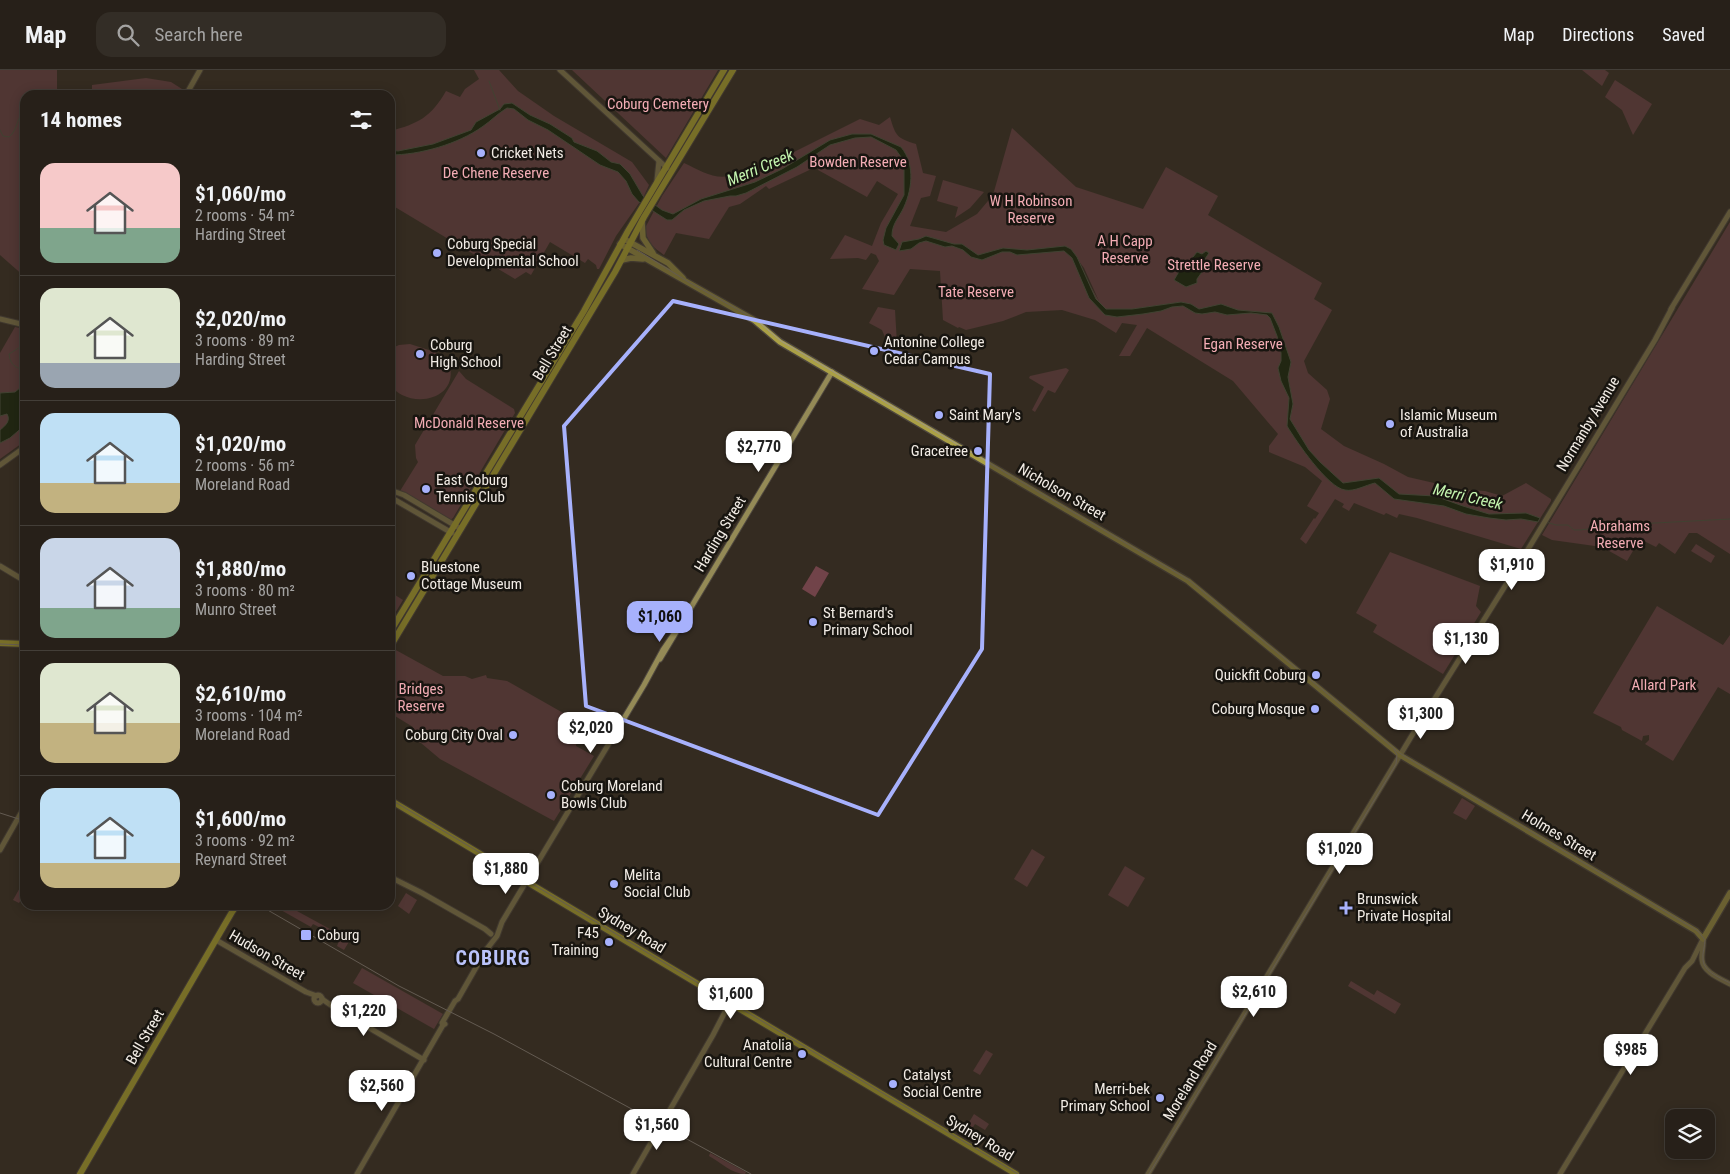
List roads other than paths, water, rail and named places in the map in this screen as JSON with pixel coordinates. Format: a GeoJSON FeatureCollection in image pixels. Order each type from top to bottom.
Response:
{"type":"FeatureCollection","features":[{"type":"Feature","properties":{"kind":"highway","name":"Bell Street"},"geometry":{"type":"LineString","coordinates":[[651,198],[656,183],[669,169],[724,70]]}},
{"type":"Feature","properties":{"kind":"highway","name":"Bell Street"},"geometry":{"type":"LineString","coordinates":[[395,639],[622,260],[651,198],[733,70]]}},
{"type":"Feature","properties":{"kind":"highway","name":"Bell Street"},"geometry":{"type":"LineString","coordinates":[[395,624],[580,318],[622,241],[641,217]]}},
{"type":"Feature","properties":{"kind":"highway"},"geometry":{"type":"LineString","coordinates":[[608,268],[615,272]]}},
{"type":"Feature","properties":{"kind":"highway"},"geometry":{"type":"LineString","coordinates":[[0,642],[20,644]]}},
{"type":"Feature","properties":{"kind":"highway","name":"Sydney Road"},"geometry":{"type":"LineString","coordinates":[[395,803],[1016,1174]]}},
{"type":"Feature","properties":{"kind":"highway","name":"Bell Street"},"geometry":{"type":"LineString","coordinates":[[80,1174],[233,910]]}},
{"type":"Feature","properties":{"kind":"main road"},"geometry":{"type":"LineString","coordinates":[[641,217],[643,238],[654,255]]}},
{"type":"Feature","properties":{"kind":"main road","name":"Nicholson Street"},"geometry":{"type":"LineString","coordinates":[[622,241],[654,255],[671,266],[688,283]]}},
{"type":"Feature","properties":{"kind":"main road","name":"Nicholson Street"},"geometry":{"type":"LineString","coordinates":[[629,245],[645,259],[754,320],[780,342],[1188,581],[1400,755]]}},
{"type":"Feature","properties":{"kind":"main road"},"geometry":{"type":"LineString","coordinates":[[622,260],[630,258],[645,259]]}},
{"type":"Feature","properties":{"kind":"main road","name":"Holmes Street"},"geometry":{"type":"LineString","coordinates":[[1400,755],[1696,931],[1703,939]]}},
{"type":"Feature","properties":{"kind":"main road"},"geometry":{"type":"LineString","coordinates":[[1703,939],[1730,893]]}},
{"type":"Feature","properties":{"kind":"main road"},"geometry":{"type":"LineString","coordinates":[[1696,931],[1708,931]]}},
{"type":"Feature","properties":{"kind":"street"},"geometry":{"type":"LineString","coordinates":[[189,90],[200,70]]}},
{"type":"Feature","properties":{"kind":"street"},"geometry":{"type":"LineString","coordinates":[[560,70],[669,169]]}},
{"type":"Feature","properties":{"kind":"street"},"geometry":{"type":"LineString","coordinates":[[656,183],[659,161]]}},
{"type":"Feature","properties":{"kind":"street","name":"Normanby Avenue"},"geometry":{"type":"LineString","coordinates":[[1549,513],[1662,328],[1730,212]]}},
{"type":"Feature","properties":{"kind":"street"},"geometry":{"type":"LineString","coordinates":[[0,319],[20,324]]}},
{"type":"Feature","properties":{"kind":"street","name":"Harding Street"},"geometry":{"type":"LineString","coordinates":[[357,1174],[443,1025],[456,1006],[494,934],[657,663],[665,646],[676,631],[832,372]]}},
{"type":"Feature","properties":{"kind":"street"},"geometry":{"type":"LineString","coordinates":[[0,465],[20,451]]}},
{"type":"Feature","properties":{"kind":"street"},"geometry":{"type":"LineString","coordinates":[[395,492],[404,495],[452,529],[457,536]]}},
{"type":"Feature","properties":{"kind":"street"},"geometry":{"type":"LineString","coordinates":[[395,500],[452,529],[461,529]]}},
{"type":"Feature","properties":{"kind":"street","name":"Moreland Road"},"geometry":{"type":"LineString","coordinates":[[1148,1174],[1400,755],[1549,513]]}},
{"type":"Feature","properties":{"kind":"street"},"geometry":{"type":"LineString","coordinates":[[0,566],[20,578]]}},
{"type":"Feature","properties":{"kind":"street"},"geometry":{"type":"LineString","coordinates":[[0,850],[20,815]]}},
{"type":"Feature","properties":{"kind":"street"},"geometry":{"type":"LineString","coordinates":[[395,880],[422,893],[494,934]]}},
{"type":"Feature","properties":{"kind":"street"},"geometry":{"type":"LineString","coordinates":[[1560,1174],[1703,939]]}},
{"type":"Feature","properties":{"kind":"street"},"geometry":{"type":"LineString","coordinates":[[1703,939],[1703,965],[1730,984]]}},
{"type":"Feature","properties":{"kind":"street","name":"Hudson Street"},"geometry":{"type":"LineString","coordinates":[[216,940],[424,1060]]}},
{"type":"Feature","properties":{"kind":"street"},"geometry":{"type":"LineString","coordinates":[[633,1174],[714,1034],[728,1002]]}},
{"type":"Feature","properties":{"kind":"street"},"geometry":{"type":"LineString","coordinates":[[407,1050],[424,1053],[435,1040]]}},
{"type":"Feature","properties":{"kind":"waterway"},"geometry":{"type":"LineString","coordinates":[[489,81],[500,110]]}},
{"type":"Feature","properties":{"kind":"waterway"},"geometry":{"type":"LineString","coordinates":[[0,130],[3,136],[9,137],[14,131],[20,115]]}},
{"type":"Feature","properties":{"kind":"waterway"},"geometry":{"type":"LineString","coordinates":[[20,347],[9,354],[12,364],[20,369]]}},
{"type":"Feature","properties":{"kind":"waterway","name":"Merri Creek"},"geometry":{"type":"LineString","coordinates":[[1546,522],[1556,525],[1568,525],[1574,530],[1580,530],[1618,525],[1730,519]]}},
{"type":"Feature","properties":{"kind":"tram line"},"geometry":{"type":"LineString","coordinates":[[637,250],[687,281],[755,319],[781,341],[1189,580],[1401,754],[1698,931],[1705,940],[1703,960],[1706,968],[1730,983]]}},
{"type":"Feature","properties":{"kind":"tram line"},"geometry":{"type":"LineString","coordinates":[[0,644],[20,645]]}},
{"type":"Feature","properties":{"kind":"tram line"},"geometry":{"type":"LineString","coordinates":[[1149,1174],[1396,764],[1397,755],[1394,749]]}},
{"type":"Feature","properties":{"kind":"tram line"},"geometry":{"type":"LineString","coordinates":[[395,802],[1018,1174]]}},
{"type":"Feature","properties":{"kind":"railway"},"geometry":{"type":"LineString","coordinates":[[0,813],[20,819]]}},
{"type":"Feature","properties":{"kind":"railway"},"geometry":{"type":"LineString","coordinates":[[268,910],[399,986],[494,1034],[751,1174]]}},
{"type":"Feature","properties":{"kind":"place","name":"Cricket Nets"},"geometry":{"type":"Point","coordinates":[481,153]}},
{"type":"Feature","properties":{"kind":"place","name":"Coburg Special Developmental School"},"geometry":{"type":"Point","coordinates":[437,253]}},
{"type":"Feature","properties":{"kind":"place","name":"Antonine College Cedar Campus"},"geometry":{"type":"Point","coordinates":[874,351]}},
{"type":"Feature","properties":{"kind":"place","name":"Coburg High School"},"geometry":{"type":"Point","coordinates":[420,354]}},
{"type":"Feature","properties":{"kind":"place","name":"Saint Mary's"},"geometry":{"type":"Point","coordinates":[939,415]}},
{"type":"Feature","properties":{"kind":"place","name":"Islamic Museum of Australia"},"geometry":{"type":"Point","coordinates":[1390,424]}},
{"type":"Feature","properties":{"kind":"place","name":"Gracetree"},"geometry":{"type":"Point","coordinates":[978,451]}},
{"type":"Feature","properties":{"kind":"place","name":"East Coburg Tennis Club"},"geometry":{"type":"Point","coordinates":[426,489]}},
{"type":"Feature","properties":{"kind":"place","name":"Bluestone Cottage Museum"},"geometry":{"type":"Point","coordinates":[411,576]}},
{"type":"Feature","properties":{"kind":"place","name":"St Bernard's Primary School"},"geometry":{"type":"Point","coordinates":[813,622]}},
{"type":"Feature","properties":{"kind":"place","name":"Quickfit Coburg"},"geometry":{"type":"Point","coordinates":[1316,675]}},
{"type":"Feature","properties":{"kind":"place","name":"Coburg Mosque"},"geometry":{"type":"Point","coordinates":[1315,709]}},
{"type":"Feature","properties":{"kind":"place","name":"Coburg City Oval"},"geometry":{"type":"Point","coordinates":[513,735]}},
{"type":"Feature","properties":{"kind":"place","name":"Coburg Moreland Bowls Club"},"geometry":{"type":"Point","coordinates":[551,795]}},
{"type":"Feature","properties":{"kind":"place","name":"Melita Social Club"},"geometry":{"type":"Point","coordinates":[614,884]}},
{"type":"Feature","properties":{"kind":"place","name":"Brunswick Private Hospital"},"geometry":{"type":"Point","coordinates":[1346,908]}},
{"type":"Feature","properties":{"kind":"place","name":"Coburg"},"geometry":{"type":"Point","coordinates":[306,935]}},
{"type":"Feature","properties":{"kind":"place","name":"F45 Training"},"geometry":{"type":"Point","coordinates":[609,942]}},
{"type":"Feature","properties":{"kind":"place","name":"Anatolia Cultural Centre"},"geometry":{"type":"Point","coordinates":[802,1054]}},
{"type":"Feature","properties":{"kind":"place","name":"Catalyst Social Centre"},"geometry":{"type":"Point","coordinates":[893,1084]}},
{"type":"Feature","properties":{"kind":"place","name":"Merri-bek Primary School"},"geometry":{"type":"Point","coordinates":[1160,1098]}},
{"type":"Feature","properties":{"kind":"district","name":"COBURG"},"geometry":{"type":"Point","coordinates":[493,958]}},
{"type":"Feature","properties":{"kind":"park label","name":"Coburg Cemetery"},"geometry":{"type":"Point","coordinates":[658,104]}},
{"type":"Feature","properties":{"kind":"park label","name":"Bowden Reserve"},"geometry":{"type":"Point","coordinates":[858,162]}},
{"type":"Feature","properties":{"kind":"park label","name":"De Chene Reserve"},"geometry":{"type":"Point","coordinates":[496,173]}},
{"type":"Feature","properties":{"kind":"park label","name":"W H Robinson Reserve"},"geometry":{"type":"Point","coordinates":[1031,210]}},
{"type":"Feature","properties":{"kind":"park label","name":"A H Capp Reserve"},"geometry":{"type":"Point","coordinates":[1125,250]}},
{"type":"Feature","properties":{"kind":"park label","name":"Strettle Reserve"},"geometry":{"type":"Point","coordinates":[1214,265]}},
{"type":"Feature","properties":{"kind":"park label","name":"Tate Reserve"},"geometry":{"type":"Point","coordinates":[976,292]}},
{"type":"Feature","properties":{"kind":"park label","name":"Egan Reserve"},"geometry":{"type":"Point","coordinates":[1243,344]}},
{"type":"Feature","properties":{"kind":"park label","name":"McDonald Reserve"},"geometry":{"type":"Point","coordinates":[469,423]}},
{"type":"Feature","properties":{"kind":"park label","name":"Abrahams Reserve"},"geometry":{"type":"Point","coordinates":[1620,534]}},
{"type":"Feature","properties":{"kind":"park label","name":"Allard Park"},"geometry":{"type":"Point","coordinates":[1664,685]}},
{"type":"Feature","properties":{"kind":"park label","name":"Bridges Reserve"},"geometry":{"type":"Point","coordinates":[421,698]}}]}
